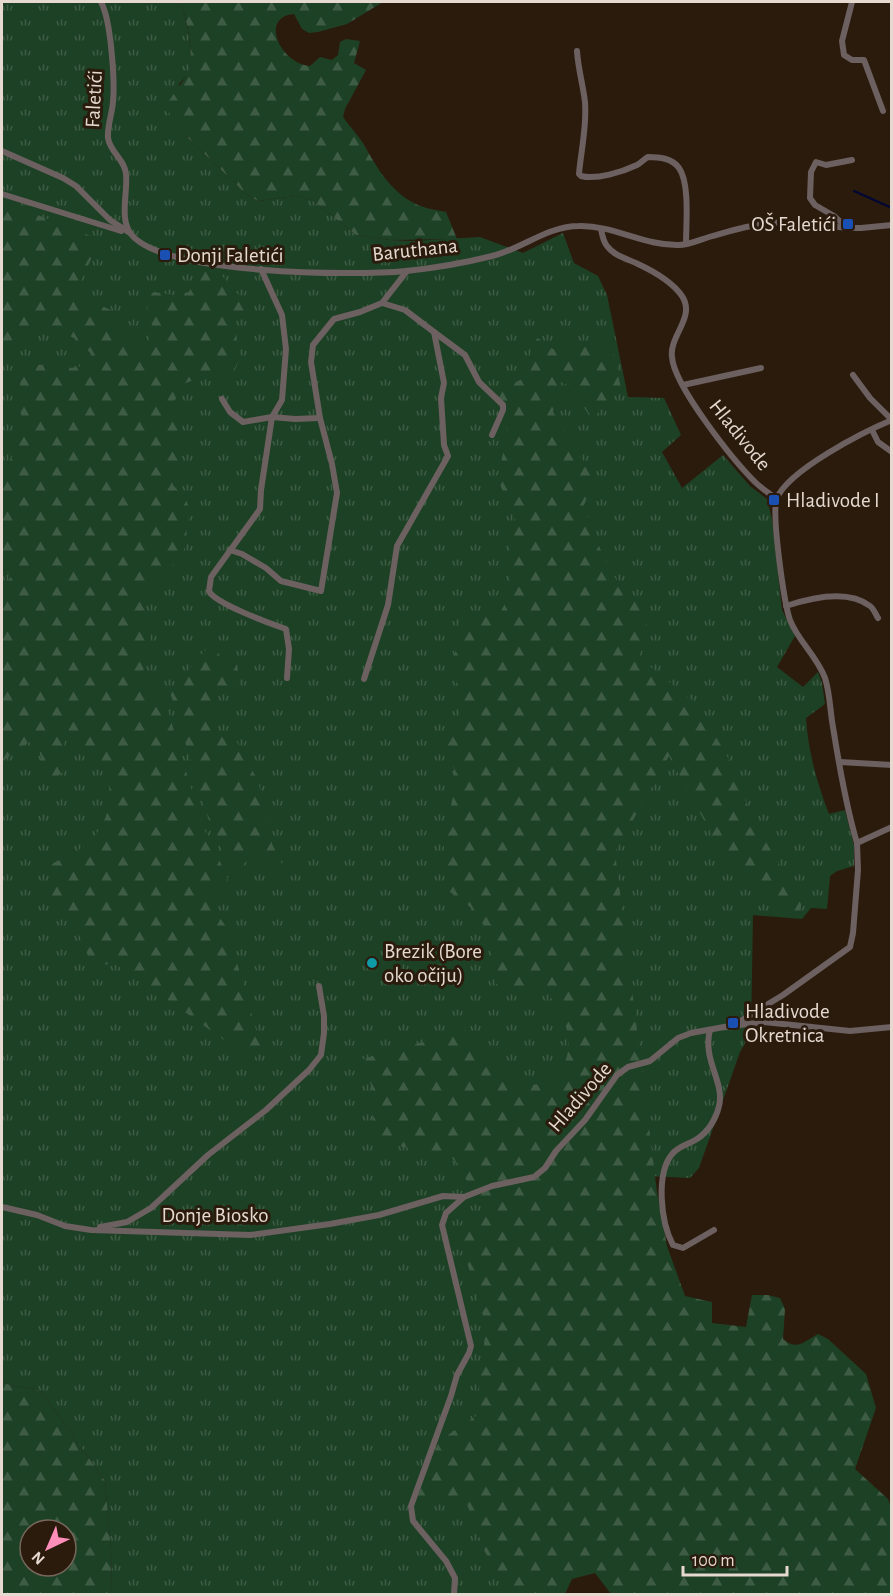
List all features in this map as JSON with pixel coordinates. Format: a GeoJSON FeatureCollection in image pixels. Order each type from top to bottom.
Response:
{"type":"FeatureCollection","features":[{"type":"Feature","properties":{"kind":"street","name":"Faletići"},"geometry":{"type":"LineString","coordinates":[[101,2],[108,22],[115,84],[108,139],[125,167],[125,215],[126,226],[130,234]]}},
{"type":"Feature","properties":{"kind":"street"},"geometry":{"type":"LineString","coordinates":[[852,2],[842,40],[844,55],[852,60],[864,60],[884,111]]}},
{"type":"Feature","properties":{"kind":"street"},"geometry":{"type":"LineString","coordinates":[[577,51],[580,83],[585,101],[585,125],[579,174],[596,177],[639,164],[648,157],[668,160],[678,166],[685,183],[686,244]]}},
{"type":"Feature","properties":{"kind":"street"},"geometry":{"type":"LineString","coordinates":[[2,151],[76,186],[110,220],[130,234]]}},
{"type":"Feature","properties":{"kind":"street"},"geometry":{"type":"LineString","coordinates":[[846,227],[812,202],[808,192],[812,168],[816,162],[826,165],[852,160]]}},
{"type":"Feature","properties":{"kind":"street"},"geometry":{"type":"LineString","coordinates":[[2,194],[130,234]]}},
{"type":"Feature","properties":{"kind":"street","name":"Baruthana"},"geometry":{"type":"LineString","coordinates":[[130,234],[150,247],[183,260],[227,267],[339,273],[407,271],[495,256],[553,230],[578,225],[601,228],[661,244],[686,244],[732,230],[764,224],[792,222],[860,228],[891,225]]}},
{"type":"Feature","properties":{"kind":"street"},"geometry":{"type":"LineString","coordinates":[[601,228],[603,238],[611,250],[661,278],[682,297],[686,305],[685,318],[673,342],[671,354],[673,366],[684,386],[761,368]]}},
{"type":"Feature","properties":{"kind":"street"},"geometry":{"type":"LineString","coordinates":[[261,269],[282,315],[286,349],[282,400],[272,417],[260,509],[209,582],[211,596],[264,622],[286,629],[290,649],[287,678]]}},
{"type":"Feature","properties":{"kind":"street"},"geometry":{"type":"LineString","coordinates":[[230,550],[266,568],[280,581],[321,591],[337,493],[320,418],[311,362],[314,345],[334,319],[382,303],[407,271]]}},
{"type":"Feature","properties":{"kind":"street"},"geometry":{"type":"LineString","coordinates":[[382,303],[405,310],[465,355],[479,382],[503,405],[492,435]]}},
{"type":"Feature","properties":{"kind":"street"},"geometry":{"type":"LineString","coordinates":[[364,679],[388,605],[397,546],[448,456],[444,445],[441,398],[444,383],[434,332]]}},
{"type":"Feature","properties":{"kind":"street"},"geometry":{"type":"LineString","coordinates":[[853,375],[870,398],[891,420]]}},
{"type":"Feature","properties":{"kind":"street","name":"Hladivode"},"geometry":{"type":"LineString","coordinates":[[684,386],[704,420],[742,468],[776,499]]}},
{"type":"Feature","properties":{"kind":"street"},"geometry":{"type":"LineString","coordinates":[[222,399],[230,412],[243,422],[272,417],[320,418]]}},
{"type":"Feature","properties":{"kind":"street","name":"Hladivode"},"geometry":{"type":"LineString","coordinates":[[464,1197],[492,1186],[540,1174],[561,1144],[569,1139],[585,1120],[622,1070],[650,1061],[678,1038],[691,1033],[733,1025],[783,995],[850,947],[858,870],[857,843],[825,680],[819,664],[794,628],[786,606],[775,516],[776,499],[787,484],[815,462],[865,432],[891,420]]}},
{"type":"Feature","properties":{"kind":"street"},"geometry":{"type":"LineString","coordinates":[[872,430],[878,442],[891,452]]}},
{"type":"Feature","properties":{"kind":"street"},"geometry":{"type":"LineString","coordinates":[[786,606],[829,596],[857,600],[871,607],[879,618]]}},
{"type":"Feature","properties":{"kind":"street"},"geometry":{"type":"LineString","coordinates":[[840,762],[891,765]]}},
{"type":"Feature","properties":{"kind":"street"},"geometry":{"type":"LineString","coordinates":[[857,843],[891,827]]}},
{"type":"Feature","properties":{"kind":"street"},"geometry":{"type":"LineString","coordinates":[[91,1230],[127,1222],[151,1208],[208,1155],[266,1110],[309,1070],[321,1055],[324,1033],[319,986]]}},
{"type":"Feature","properties":{"kind":"street"},"geometry":{"type":"LineString","coordinates":[[733,1025],[764,1022],[850,1031],[891,1027]]}},
{"type":"Feature","properties":{"kind":"street"},"geometry":{"type":"LineString","coordinates":[[710,1030],[707,1040],[708,1052],[719,1094],[718,1109],[705,1133],[672,1154],[660,1191],[668,1234],[673,1245],[683,1248],[714,1230]]}},
{"type":"Feature","properties":{"kind":"street","name":"Donje Biosko"},"geometry":{"type":"LineString","coordinates":[[2,1207],[37,1215],[65,1226],[91,1230],[250,1235],[380,1215],[443,1196],[464,1197]]}},
{"type":"Feature","properties":{"kind":"street"},"geometry":{"type":"LineString","coordinates":[[454,1594],[455,1578],[446,1561],[413,1521],[411,1506],[457,1375],[470,1353],[471,1346],[442,1225],[446,1213],[464,1197]]}},
{"type":"Feature","properties":{"kind":"green space"},"geometry":{"type":"Polygon","coordinates":[[[2,2],[180,2],[187,26],[191,58],[189,73],[179,84],[186,136],[246,194],[258,201],[296,196],[312,200],[356,235],[390,240],[480,237],[523,253],[563,233],[574,263],[598,276],[607,295],[628,397],[664,398],[681,435],[662,452],[682,488],[723,455],[750,486],[767,499],[772,519],[782,610],[795,636],[777,667],[803,687],[818,672],[825,704],[806,718],[811,755],[829,814],[845,810],[854,845],[854,866],[837,871],[830,876],[827,909],[811,908],[802,919],[753,915],[751,1033],[740,1052],[699,1168],[690,1178],[627,1175],[518,1594],[112,1594],[105,1481],[41,1391],[2,1383],[2,2]]]}},
{"type":"Feature","properties":{"kind":"green space"},"geometry":{"type":"Polygon","coordinates":[[[180,2],[383,2],[347,24],[318,32],[309,33],[302,29],[294,14],[283,17],[276,31],[278,40],[290,57],[310,66],[320,57],[332,60],[338,55],[340,42],[346,39],[360,41],[354,63],[366,70],[343,117],[392,187],[418,205],[446,212],[457,239],[390,240],[356,235],[312,200],[296,196],[258,201],[246,194],[186,136],[171,117],[166,105],[188,73],[190,64],[189,36],[180,2]]]}},
{"type":"Feature","properties":{"kind":"green space"},"geometry":{"type":"Polygon","coordinates":[[[2,201],[101,240],[74,293],[117,313],[115,328],[134,345],[143,346],[150,338],[152,331],[148,297],[154,292],[173,295],[189,292],[200,269],[219,272],[237,293],[251,303],[249,315],[236,321],[237,346],[241,356],[233,374],[222,377],[208,375],[183,384],[174,402],[179,427],[182,465],[172,483],[184,496],[188,505],[186,541],[179,558],[147,595],[145,605],[150,629],[150,643],[139,683],[156,695],[163,694],[202,825],[228,878],[208,901],[227,928],[262,1050],[252,1060],[126,970],[114,964],[92,965],[73,921],[60,919],[52,902],[50,865],[89,842],[100,829],[108,808],[109,787],[102,767],[95,758],[70,736],[65,738],[62,773],[52,780],[45,777],[39,750],[29,742],[4,760],[2,759],[2,587],[11,577],[2,565],[2,473],[15,452],[23,431],[19,408],[21,365],[74,368],[84,364],[91,354],[82,343],[46,322],[34,323],[23,338],[2,342],[2,201]]]}},
{"type":"Feature","properties":{"kind":"green space"},"geometry":{"type":"Polygon","coordinates":[[[538,338],[549,348],[559,350],[611,343],[621,388],[614,391],[597,414],[589,415],[570,386],[560,382],[553,412],[594,480],[584,505],[600,549],[611,570],[624,590],[642,606],[646,613],[646,628],[640,655],[648,665],[697,704],[731,763],[754,822],[792,886],[802,897],[800,915],[771,899],[749,877],[730,868],[669,756],[615,852],[657,1192],[667,1246],[685,1296],[712,1302],[712,1323],[746,1327],[752,1295],[780,1298],[785,1309],[783,1339],[797,1345],[818,1334],[828,1339],[866,1374],[876,1408],[855,1469],[888,1499],[891,1507],[891,1594],[611,1594],[595,1573],[572,1579],[565,1594],[510,1594],[485,1552],[465,1499],[433,1502],[418,1496],[439,1441],[476,1416],[486,1326],[459,1235],[486,1211],[451,1156],[372,1141],[373,1092],[363,1059],[465,1030],[493,1062],[510,1076],[529,1084],[552,1084],[566,1060],[568,1048],[566,1026],[547,992],[495,984],[489,941],[480,919],[462,900],[448,891],[444,867],[444,838],[455,787],[454,769],[436,739],[460,721],[454,662],[460,616],[466,611],[493,615],[501,611],[509,596],[511,582],[507,566],[515,520],[499,482],[502,457],[508,437],[505,419],[492,404],[502,383],[510,385],[524,378],[534,342],[538,338]]]}},
{"type":"Feature","properties":{"kind":"green space"},"geometry":{"type":"Polygon","coordinates":[[[215,642],[222,658],[237,664],[240,685],[217,691],[214,698],[219,734],[233,732],[242,754],[258,780],[272,844],[290,880],[281,883],[256,853],[233,873],[208,818],[170,692],[205,650],[215,642]]]}},
{"type":"Feature","properties":{"kind":"green space"},"geometry":{"type":"Polygon","coordinates":[[[2,1383],[41,1391],[105,1481],[112,1594],[2,1594],[2,1383]]]}},
{"type":"Feature","properties":{"kind":"waterway"},"geometry":{"type":"LineString","coordinates":[[854,191],[892,208]]}},
{"type":"Feature","properties":{"kind":"place","name":"OŠ Faletići"},"geometry":{"type":"Point","coordinates":[848,224]}},
{"type":"Feature","properties":{"kind":"place","name":"Donji Faletići"},"geometry":{"type":"Point","coordinates":[165,255]}},
{"type":"Feature","properties":{"kind":"place","name":"Hladivode I"},"geometry":{"type":"Point","coordinates":[774,500]}},
{"type":"Feature","properties":{"kind":"place","name":"Brezik (Bore oko očiju)"},"geometry":{"type":"Point","coordinates":[372,963]}},
{"type":"Feature","properties":{"kind":"place","name":"Hladivode Okretnica"},"geometry":{"type":"Point","coordinates":[733,1023]}}]}
